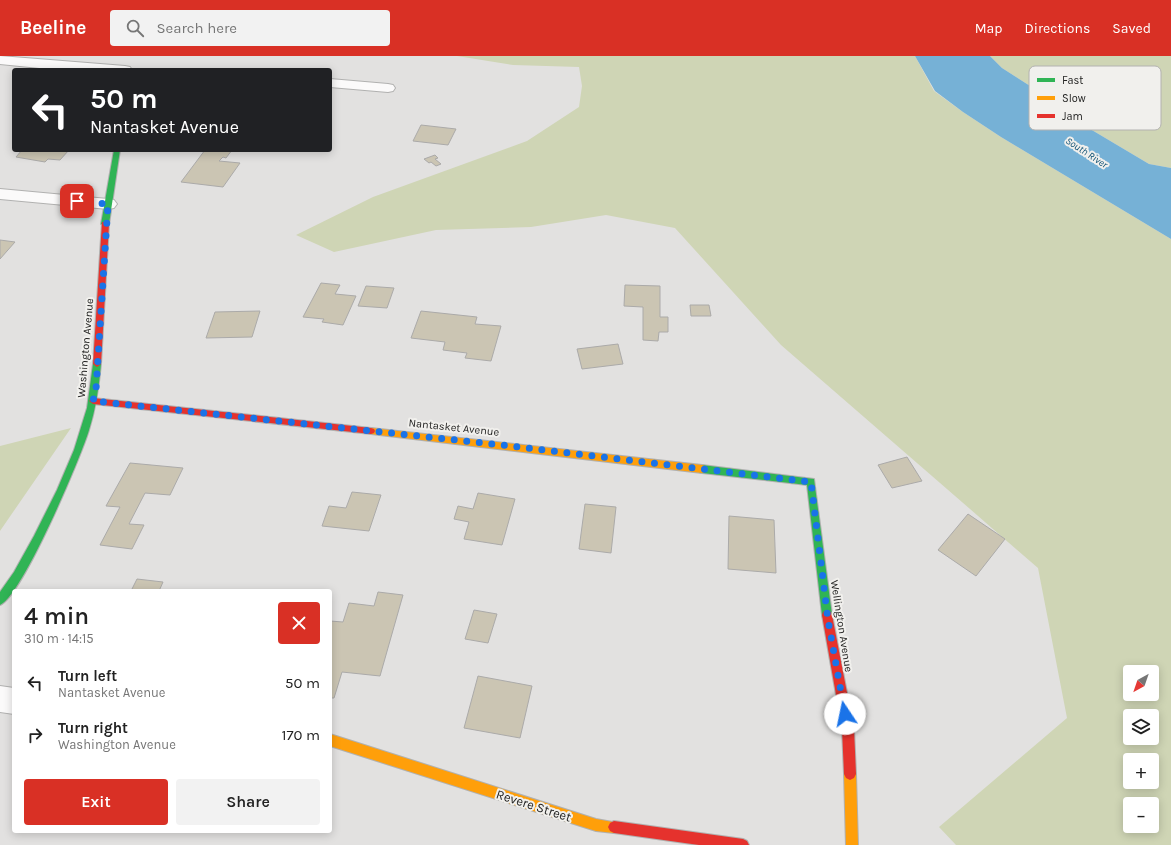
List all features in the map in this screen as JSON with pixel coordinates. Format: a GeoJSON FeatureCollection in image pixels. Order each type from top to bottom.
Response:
{"type":"FeatureCollection","features":[{"type":"Feature","properties":{"kind":"street"},"geometry":{"type":"LineString","coordinates":[[0,60],[94,68]]}},
{"type":"Feature","properties":{"kind":"street"},"geometry":{"type":"LineString","coordinates":[[332,83],[388,88]]}},
{"type":"Feature","properties":{"kind":"street","name":"Washington Avenue"},"geometry":{"type":"LineString","coordinates":[[0,600],[8,590],[35,544],[64,488],[87,426],[96,389],[108,204],[117,152]]}},
{"type":"Feature","properties":{"kind":"street"},"geometry":{"type":"LineString","coordinates":[[0,194],[108,204]]}},
{"type":"Feature","properties":{"kind":"street","name":"Nantasket Avenue"},"geometry":{"type":"LineString","coordinates":[[93,401],[509,446],[811,482]]}},
{"type":"Feature","properties":{"kind":"street","name":"Wellington Avenue"},"geometry":{"type":"LineString","coordinates":[[811,482],[828,620],[848,729],[852,845]]}},
{"type":"Feature","properties":{"kind":"street"},"geometry":{"type":"LineString","coordinates":[[0,699],[12,701]]}},
{"type":"Feature","properties":{"kind":"street","name":"Revere Street"},"geometry":{"type":"LineString","coordinates":[[332,741],[596,825],[743,845]]}},
{"type":"Feature","properties":{"kind":"green space"},"geometry":{"type":"Polygon","coordinates":[[[457,56],[915,56],[934,91],[963,112],[1001,137],[1171,239],[1171,845],[956,845],[939,827],[1067,718],[1038,568],[781,345],[675,228],[606,215],[531,227],[436,230],[334,252],[296,235],[373,197],[527,141],[579,107],[582,86],[579,67],[513,65],[457,56]]]}},
{"type":"Feature","properties":{"kind":"green space"},"geometry":{"type":"Polygon","coordinates":[[[990,56],[1171,56],[1171,168],[1149,164],[1092,130],[1161,130],[1161,66],[1029,66],[1029,85],[1002,68],[990,56]]]}},
{"type":"Feature","properties":{"kind":"green space"},"geometry":{"type":"Polygon","coordinates":[[[71,428],[0,531],[0,446],[71,428]]]}},
{"type":"Feature","properties":{"kind":"water","name":"South River"},"geometry":{"type":"Polygon","coordinates":[[[915,56],[990,56],[1002,68],[1029,85],[1029,130],[1092,130],[1149,164],[1171,168],[1171,239],[1001,137],[963,112],[935,91],[915,56]]]}},
{"type":"Feature","properties":{"kind":"building"},"geometry":{"type":"Polygon","coordinates":[[[421,125],[456,129],[448,145],[413,141],[421,125]]]}},
{"type":"Feature","properties":{"kind":"building"},"geometry":{"type":"Polygon","coordinates":[[[20,152],[67,152],[60,160],[48,159],[45,162],[16,157],[20,152]]]}},
{"type":"Feature","properties":{"kind":"building"},"geometry":{"type":"Polygon","coordinates":[[[204,152],[230,152],[226,158],[223,157],[219,161],[240,163],[223,187],[181,182],[204,152]]]}},
{"type":"Feature","properties":{"kind":"building"},"geometry":{"type":"Polygon","coordinates":[[[435,155],[438,158],[435,159],[441,164],[436,166],[424,159],[435,155]]]}},
{"type":"Feature","properties":{"kind":"building"},"geometry":{"type":"Polygon","coordinates":[[[0,240],[15,242],[0,259],[0,240]]]}},
{"type":"Feature","properties":{"kind":"building"},"geometry":{"type":"Polygon","coordinates":[[[321,283],[340,285],[335,294],[356,296],[343,325],[322,322],[324,319],[303,317],[321,283]]]}},
{"type":"Feature","properties":{"kind":"building"},"geometry":{"type":"Polygon","coordinates":[[[625,285],[660,286],[660,317],[668,317],[668,332],[659,332],[658,341],[643,340],[643,307],[624,306],[625,285]]]}},
{"type":"Feature","properties":{"kind":"building"},"geometry":{"type":"Polygon","coordinates":[[[366,286],[394,288],[387,308],[358,306],[366,286]]]}},
{"type":"Feature","properties":{"kind":"building"},"geometry":{"type":"Polygon","coordinates":[[[690,305],[709,305],[711,316],[691,316],[690,305]]]}},
{"type":"Feature","properties":{"kind":"building"},"geometry":{"type":"Polygon","coordinates":[[[260,311],[252,337],[206,338],[215,312],[260,311]]]}},
{"type":"Feature","properties":{"kind":"building"},"geometry":{"type":"Polygon","coordinates":[[[421,311],[477,317],[475,324],[501,326],[491,361],[465,358],[467,353],[443,350],[445,342],[411,338],[421,311]]]}},
{"type":"Feature","properties":{"kind":"building"},"geometry":{"type":"Polygon","coordinates":[[[618,344],[623,364],[582,369],[577,349],[618,344]]]}},
{"type":"Feature","properties":{"kind":"building"},"geometry":{"type":"Polygon","coordinates":[[[907,457],[922,481],[892,488],[878,465],[907,457]]]}},
{"type":"Feature","properties":{"kind":"building"},"geometry":{"type":"Polygon","coordinates":[[[130,463],[183,468],[170,495],[145,493],[129,524],[144,525],[132,549],[100,545],[120,507],[106,506],[130,463]]]}},
{"type":"Feature","properties":{"kind":"building"},"geometry":{"type":"Polygon","coordinates":[[[352,492],[381,495],[369,531],[322,526],[329,506],[346,508],[352,492]]]}},
{"type":"Feature","properties":{"kind":"building"},"geometry":{"type":"Polygon","coordinates":[[[478,493],[515,499],[502,545],[464,539],[469,522],[454,519],[458,506],[473,509],[478,493]]]}},
{"type":"Feature","properties":{"kind":"building"},"geometry":{"type":"Polygon","coordinates":[[[585,504],[616,507],[611,553],[579,549],[585,504]]]}},
{"type":"Feature","properties":{"kind":"building"},"geometry":{"type":"Polygon","coordinates":[[[968,514],[1005,539],[976,576],[938,550],[968,514]]]}},
{"type":"Feature","properties":{"kind":"building"},"geometry":{"type":"Polygon","coordinates":[[[729,516],[774,520],[776,573],[728,569],[729,516]]]}},
{"type":"Feature","properties":{"kind":"building"},"geometry":{"type":"Polygon","coordinates":[[[137,579],[163,582],[160,589],[132,589],[137,579]]]}},
{"type":"Feature","properties":{"kind":"building"},"geometry":{"type":"Polygon","coordinates":[[[378,592],[403,595],[380,676],[342,672],[334,698],[332,698],[332,621],[343,622],[349,603],[374,606],[378,592]]]}},
{"type":"Feature","properties":{"kind":"building"},"geometry":{"type":"Polygon","coordinates":[[[474,610],[497,614],[488,643],[465,639],[474,610]]]}},
{"type":"Feature","properties":{"kind":"building"},"geometry":{"type":"Polygon","coordinates":[[[478,676],[532,686],[520,738],[464,728],[478,676]]]}},
{"type":"Feature","properties":{"kind":"traffic: fast"},"geometry":{"type":"LineString","coordinates":[[105,224],[117,152]]}},
{"type":"Feature","properties":{"kind":"traffic: fast"},"geometry":{"type":"LineString","coordinates":[[0,600],[18,575],[62,490],[78,450],[91,408],[97,364]]}},
{"type":"Feature","properties":{"kind":"traffic: fast"},"geometry":{"type":"LineString","coordinates":[[702,469],[811,482],[827,615]]}},
{"type":"Feature","properties":{"kind":"traffic: slow"},"geometry":{"type":"LineString","coordinates":[[371,431],[702,469]]}},
{"type":"Feature","properties":{"kind":"traffic: slow"},"geometry":{"type":"LineString","coordinates":[[332,741],[596,825],[614,827]]}},
{"type":"Feature","properties":{"kind":"traffic: slow"},"geometry":{"type":"LineString","coordinates":[[850,774],[852,845]]}},
{"type":"Feature","properties":{"kind":"traffic: jam"},"geometry":{"type":"LineString","coordinates":[[97,364],[105,224]]}},
{"type":"Feature","properties":{"kind":"traffic: jam"},"geometry":{"type":"LineString","coordinates":[[93,401],[371,431]]}},
{"type":"Feature","properties":{"kind":"traffic: jam"},"geometry":{"type":"LineString","coordinates":[[827,615],[848,729],[850,774]]}},
{"type":"Feature","properties":{"kind":"traffic: jam"},"geometry":{"type":"LineString","coordinates":[[614,827],[743,845]]}},
{"type":"Feature","properties":{"kind":"route"},"geometry":{"type":"LineString","coordinates":[[77,201],[108,204],[106,210],[104,277],[98,344],[96,389],[93,401],[502,445],[811,482],[828,620],[845,714]]}}]}
